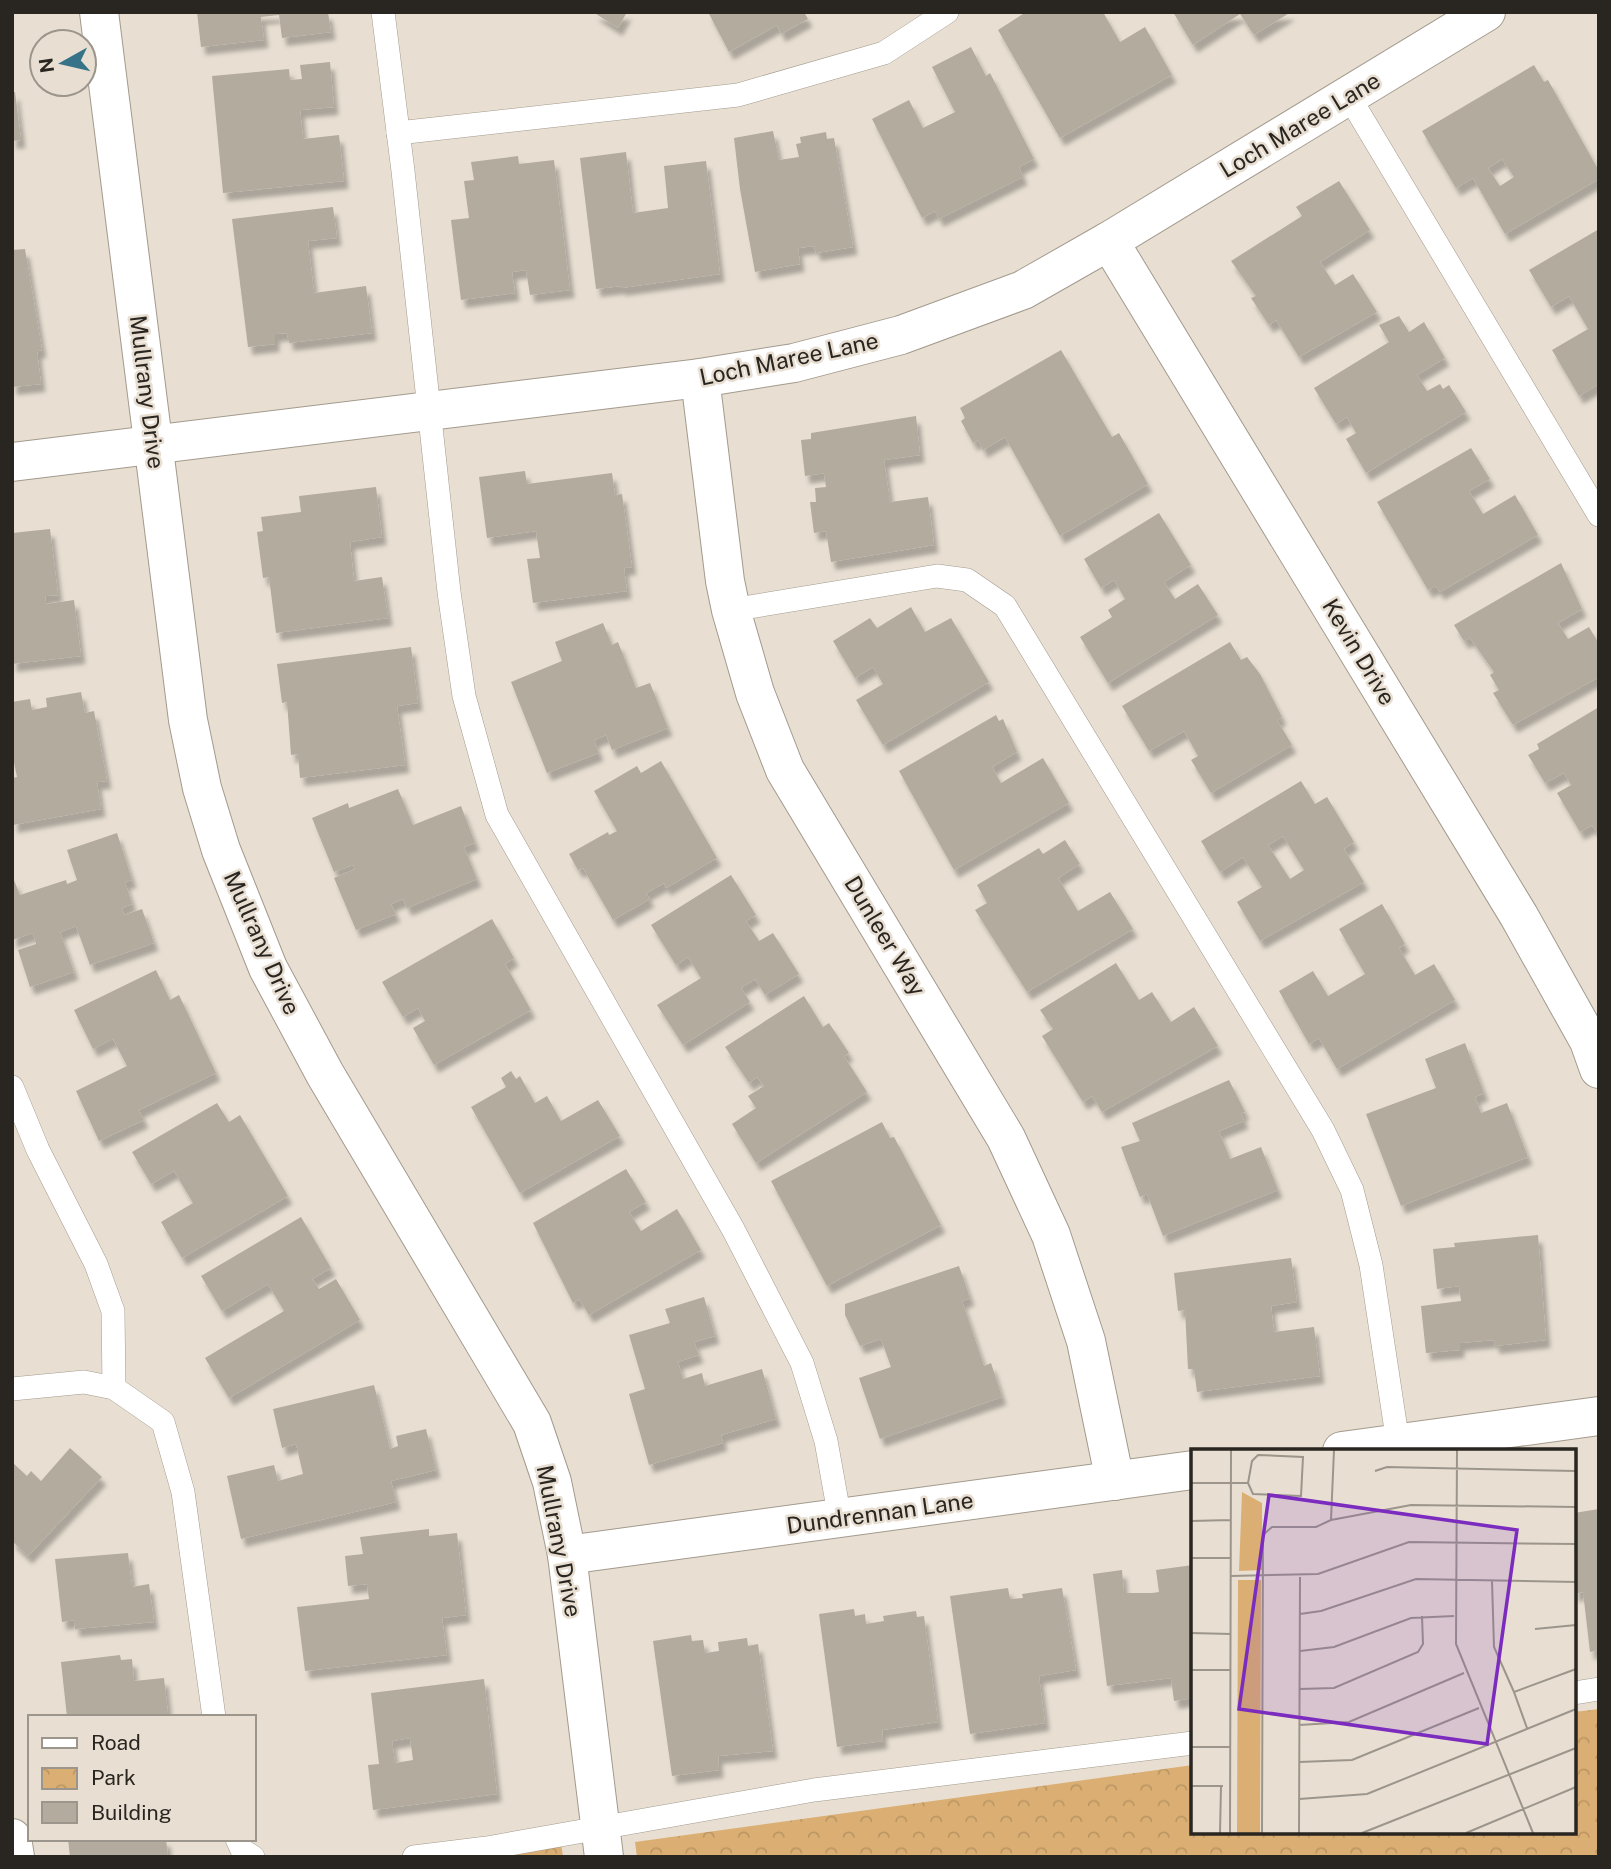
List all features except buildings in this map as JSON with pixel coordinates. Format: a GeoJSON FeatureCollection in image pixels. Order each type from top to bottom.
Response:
{"type":"FeatureCollection","features":[{"type":"Feature","properties":{"kind":"street","name":"Mullrany Drive"},"geometry":{"type":"LineString","coordinates":[[99,12],[188,720],[202,788],[221,850],[268,968],[325,1074],[532,1423],[552,1482],[567,1555],[602,1842]]}},
{"type":"Feature","properties":{"kind":"street","name":"Loch Maree Lane"},"geometry":{"type":"LineString","coordinates":[[12,462],[700,378],[794,363],[901,335],[1023,290],[1109,241],[1486,12]]}},
{"type":"Feature","properties":{"kind":"street","name":"Kevin Drive"},"geometry":{"type":"LineString","coordinates":[[1109,241],[1519,916],[1589,1041],[1599,1069]]}},
{"type":"Feature","properties":{"kind":"street","name":"Dunleer Way"},"geometry":{"type":"LineString","coordinates":[[700,378],[725,581],[755,693],[785,771],[1006,1138],[1051,1235],[1086,1341],[1115,1480]]}},
{"type":"Feature","properties":{"kind":"street"},"geometry":{"type":"LineString","coordinates":[[1356,1449],[1599,1416]]}},
{"type":"Feature","properties":{"kind":"street","name":"Dundrennan Lane"},"geometry":{"type":"LineString","coordinates":[[567,1555],[1191,1470]]}},
{"type":"Feature","properties":{"kind":"street"},"geometry":{"type":"LineString","coordinates":[[12,1838],[15,1857]]}},
{"type":"Feature","properties":{"kind":"lane"},"geometry":{"type":"LineString","coordinates":[[383,12],[449,592],[464,696],[497,815],[733,1229],[802,1363],[826,1441],[840,1519]]}},
{"type":"Feature","properties":{"kind":"lane"},"geometry":{"type":"LineString","coordinates":[[398,133],[737,95],[884,52],[947,12]]}},
{"type":"Feature","properties":{"kind":"lane"},"geometry":{"type":"LineString","coordinates":[[1348,95],[1599,515]]}},
{"type":"Feature","properties":{"kind":"lane"},"geometry":{"type":"LineString","coordinates":[[731,610],[937,576],[967,580],[1005,606],[1323,1130],[1352,1190],[1371,1265],[1398,1443]]}},
{"type":"Feature","properties":{"kind":"lane"},"geometry":{"type":"LineString","coordinates":[[12,1087],[38,1150],[96,1264],[113,1311],[114,1388]]}},
{"type":"Feature","properties":{"kind":"lane"},"geometry":{"type":"LineString","coordinates":[[12,1389],[84,1382],[114,1388],[163,1422],[183,1492],[214,1715]]}},
{"type":"Feature","properties":{"kind":"lane"},"geometry":{"type":"LineString","coordinates":[[1576,1693],[1599,1689]]}},
{"type":"Feature","properties":{"kind":"lane"},"geometry":{"type":"LineString","coordinates":[[414,1857],[487,1848],[602,1842],[814,1790],[1191,1743]]}},
{"type":"Feature","properties":{"kind":"lane"},"geometry":{"type":"LineString","coordinates":[[238,1841],[242,1850],[253,1857]]}},
{"type":"Feature","properties":{"kind":"green space"},"geometry":{"type":"Polygon","coordinates":[[[1599,1709],[1599,1857],[637,1857],[635,1842],[1191,1765],[1191,1834],[1576,1834],[1576,1712],[1599,1709]]]}},
{"type":"Feature","properties":{"kind":"green space"},"geometry":{"type":"Polygon","coordinates":[[[561,1842],[563,1857],[463,1857],[561,1842]]]}}]}
